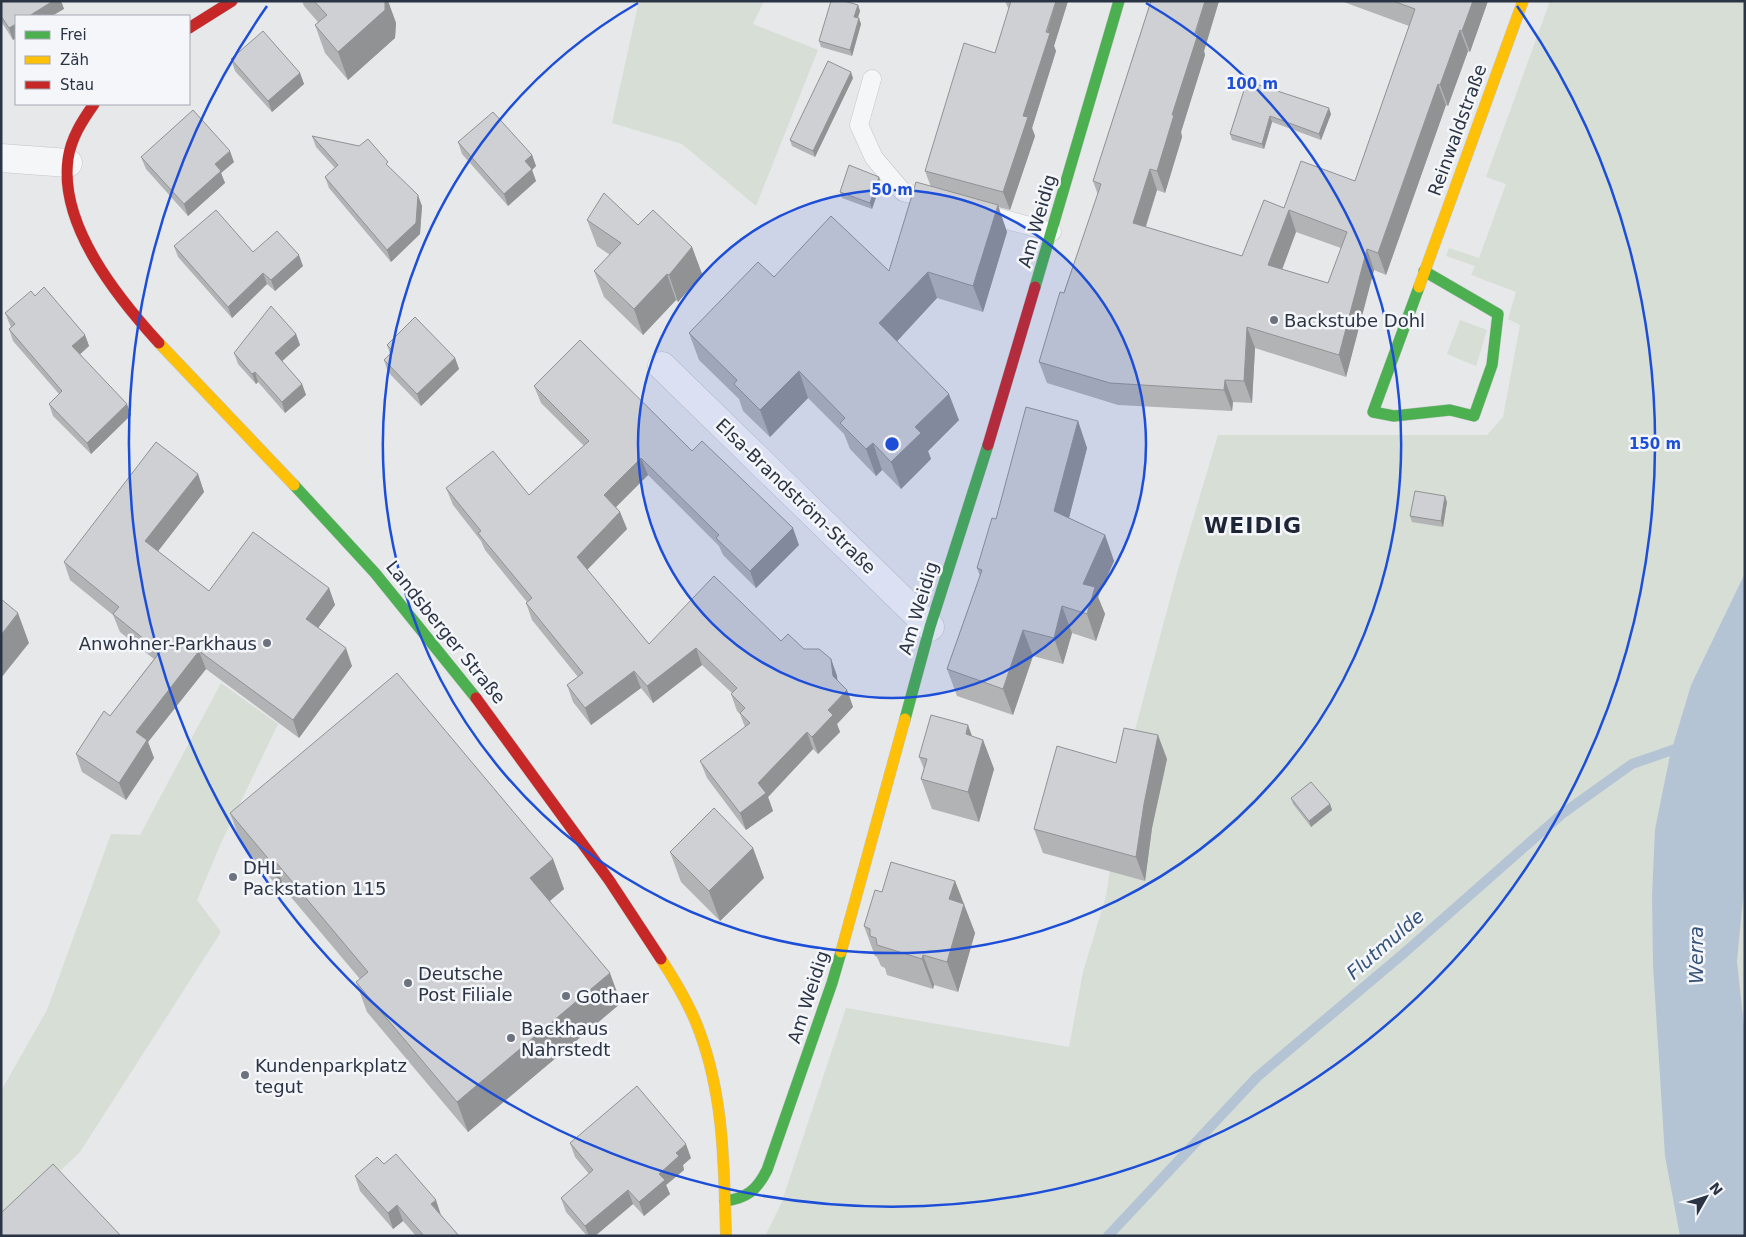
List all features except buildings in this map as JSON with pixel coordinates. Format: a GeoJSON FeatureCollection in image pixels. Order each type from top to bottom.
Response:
{"type":"FeatureCollection","features":[{"type":"Feature","properties":{"kind":"street"},"geometry":{"type":"LineString","coordinates":[[190,27],[232,1]]}},
{"type":"Feature","properties":{"kind":"street","name":"Am Weidig"},"geometry":{"type":"LineString","coordinates":[[725,1202],[743,1200],[754,1192],[771,1161],[832,984],[930,627],[997,416],[1120,1]]}},
{"type":"Feature","properties":{"kind":"street","name":"Reinwaldstraße"},"geometry":{"type":"LineString","coordinates":[[1424,271],[1498,314],[1492,364],[1474,416],[1450,410],[1394,416],[1374,412],[1424,271],[1523,1]]}},
{"type":"Feature","properties":{"kind":"street","name":"Landsberger Straße"},"geometry":{"type":"LineString","coordinates":[[93,105],[82,118],[71,140],[67,192],[74,216],[110,284],[171,355],[369,565],[450,662],[570,825],[660,958],[696,1022],[712,1066],[721,1116],[726,1236]]}},
{"type":"Feature","properties":{"kind":"street"},"geometry":{"type":"LineString","coordinates":[[1,158],[68,163]]}},
{"type":"Feature","properties":{"kind":"street","name":"Elsa-Brandström-Straße"},"geometry":{"type":"LineString","coordinates":[[662,366],[930,627]]}},
{"type":"Feature","properties":{"kind":"lane"},"geometry":{"type":"LineString","coordinates":[[872,80],[859,125],[874,158],[904,192],[950,204]]}},
{"type":"Feature","properties":{"kind":"lane"},"geometry":{"type":"LineString","coordinates":[[969,209],[1052,232]]}},
{"type":"Feature","properties":{"kind":"shaded area"},"geometry":{"type":"Polygon","coordinates":[[[639,1],[764,1],[753,24],[818,50],[756,206],[682,144],[612,123],[639,1]]]}},
{"type":"Feature","properties":{"kind":"shaded area"},"geometry":{"type":"Polygon","coordinates":[[[1550,1],[1745,1],[1745,573],[1691,685],[1670,755],[1655,829],[1745,817],[1745,1236],[765,1236],[781,1204],[846,1008],[1069,1047],[1083,972],[1106,896],[1125,767],[1177,573],[1218,435],[1487,435],[1503,417],[1520,325],[1508,319],[1516,292],[1471,275],[1475,266],[1446,256],[1449,248],[1479,258],[1506,184],[1486,177],[1550,1]]]}},
{"type":"Feature","properties":{"kind":"shaded area"},"geometry":{"type":"Polygon","coordinates":[[[1460,320],[1487,330],[1476,366],[1447,354],[1460,320]]]}},
{"type":"Feature","properties":{"kind":"shaded area"},"geometry":{"type":"Polygon","coordinates":[[[221,683],[278,724],[221,843],[197,900],[221,932],[80,1152],[1,1227],[1,1091],[47,1010],[111,834],[140,835],[221,683]]]}},
{"type":"Feature","properties":{"kind":"water","name":"Werra"},"geometry":{"type":"Polygon","coordinates":[[[1745,573],[1745,878],[1737,961],[1745,1036],[1745,1236],[1680,1236],[1665,1156],[1653,965],[1652,896],[1655,829],[1670,755],[1691,685],[1745,573]]]}},
{"type":"Feature","properties":{"kind":"waterway","name":"Flutmulde"},"geometry":{"type":"LineString","coordinates":[[1108,1236],[1257,1077],[1403,954],[1562,814],[1632,764],[1684,746]]}},
{"type":"Feature","properties":{"kind":"traffic: fast"},"geometry":{"type":"LineString","coordinates":[[1035,287],[1119,1]]}},
{"type":"Feature","properties":{"kind":"traffic: fast"},"geometry":{"type":"LineString","coordinates":[[1419,287],[1373,412],[1394,416],[1450,410],[1474,416],[1492,365],[1498,314],[1424,271]]}},
{"type":"Feature","properties":{"kind":"traffic: fast"},"geometry":{"type":"LineString","coordinates":[[905,719],[930,627],[988,445]]}},
{"type":"Feature","properties":{"kind":"traffic: fast"},"geometry":{"type":"LineString","coordinates":[[294,485],[375,573],[476,698]]}},
{"type":"Feature","properties":{"kind":"traffic: fast"},"geometry":{"type":"LineString","coordinates":[[725,1201],[739,1198],[751,1192],[767,1170],[841,952]]}},
{"type":"Feature","properties":{"kind":"traffic: slow"},"geometry":{"type":"LineString","coordinates":[[1419,287],[1523,1]]}},
{"type":"Feature","properties":{"kind":"traffic: slow"},"geometry":{"type":"LineString","coordinates":[[159,343],[294,485]]}},
{"type":"Feature","properties":{"kind":"traffic: slow"},"geometry":{"type":"LineString","coordinates":[[841,952],[905,719]]}},
{"type":"Feature","properties":{"kind":"traffic: slow"},"geometry":{"type":"LineString","coordinates":[[661,959],[683,995],[696,1023],[714,1082],[721,1133],[726,1236]]}},
{"type":"Feature","properties":{"kind":"traffic: jam"},"geometry":{"type":"LineString","coordinates":[[190,27],[232,1]]}},
{"type":"Feature","properties":{"kind":"traffic: jam"},"geometry":{"type":"LineString","coordinates":[[93,105],[78,130],[69,151],[68,184],[73,209],[82,234],[109,282],[159,343]]}},
{"type":"Feature","properties":{"kind":"traffic: jam"},"geometry":{"type":"LineString","coordinates":[[988,445],[1035,287]]}},
{"type":"Feature","properties":{"kind":"traffic: jam"},"geometry":{"type":"LineString","coordinates":[[476,698],[609,880],[661,959]]}},
{"type":"Feature","properties":{"kind":"place","name":"Backstube Dohl"},"geometry":{"type":"Point","coordinates":[1274,320]}},
{"type":"Feature","properties":{"kind":"place","name":"Anwohner-Parkhaus"},"geometry":{"type":"Point","coordinates":[267,643]}},
{"type":"Feature","properties":{"kind":"place","name":"DHL Packstation 115"},"geometry":{"type":"Point","coordinates":[233,877]}},
{"type":"Feature","properties":{"kind":"place","name":"Deutsche Post Filiale"},"geometry":{"type":"Point","coordinates":[408,983]}},
{"type":"Feature","properties":{"kind":"place","name":"Gothaer"},"geometry":{"type":"Point","coordinates":[566,996]}},
{"type":"Feature","properties":{"kind":"place","name":"Backhaus Nahrstedt"},"geometry":{"type":"Point","coordinates":[511,1038]}},
{"type":"Feature","properties":{"kind":"place","name":"Kundenparkplatz tegut"},"geometry":{"type":"Point","coordinates":[245,1075]}},
{"type":"Feature","properties":{"kind":"district","name":"WEIDIG"},"geometry":{"type":"Point","coordinates":[1253,525]}}]}
